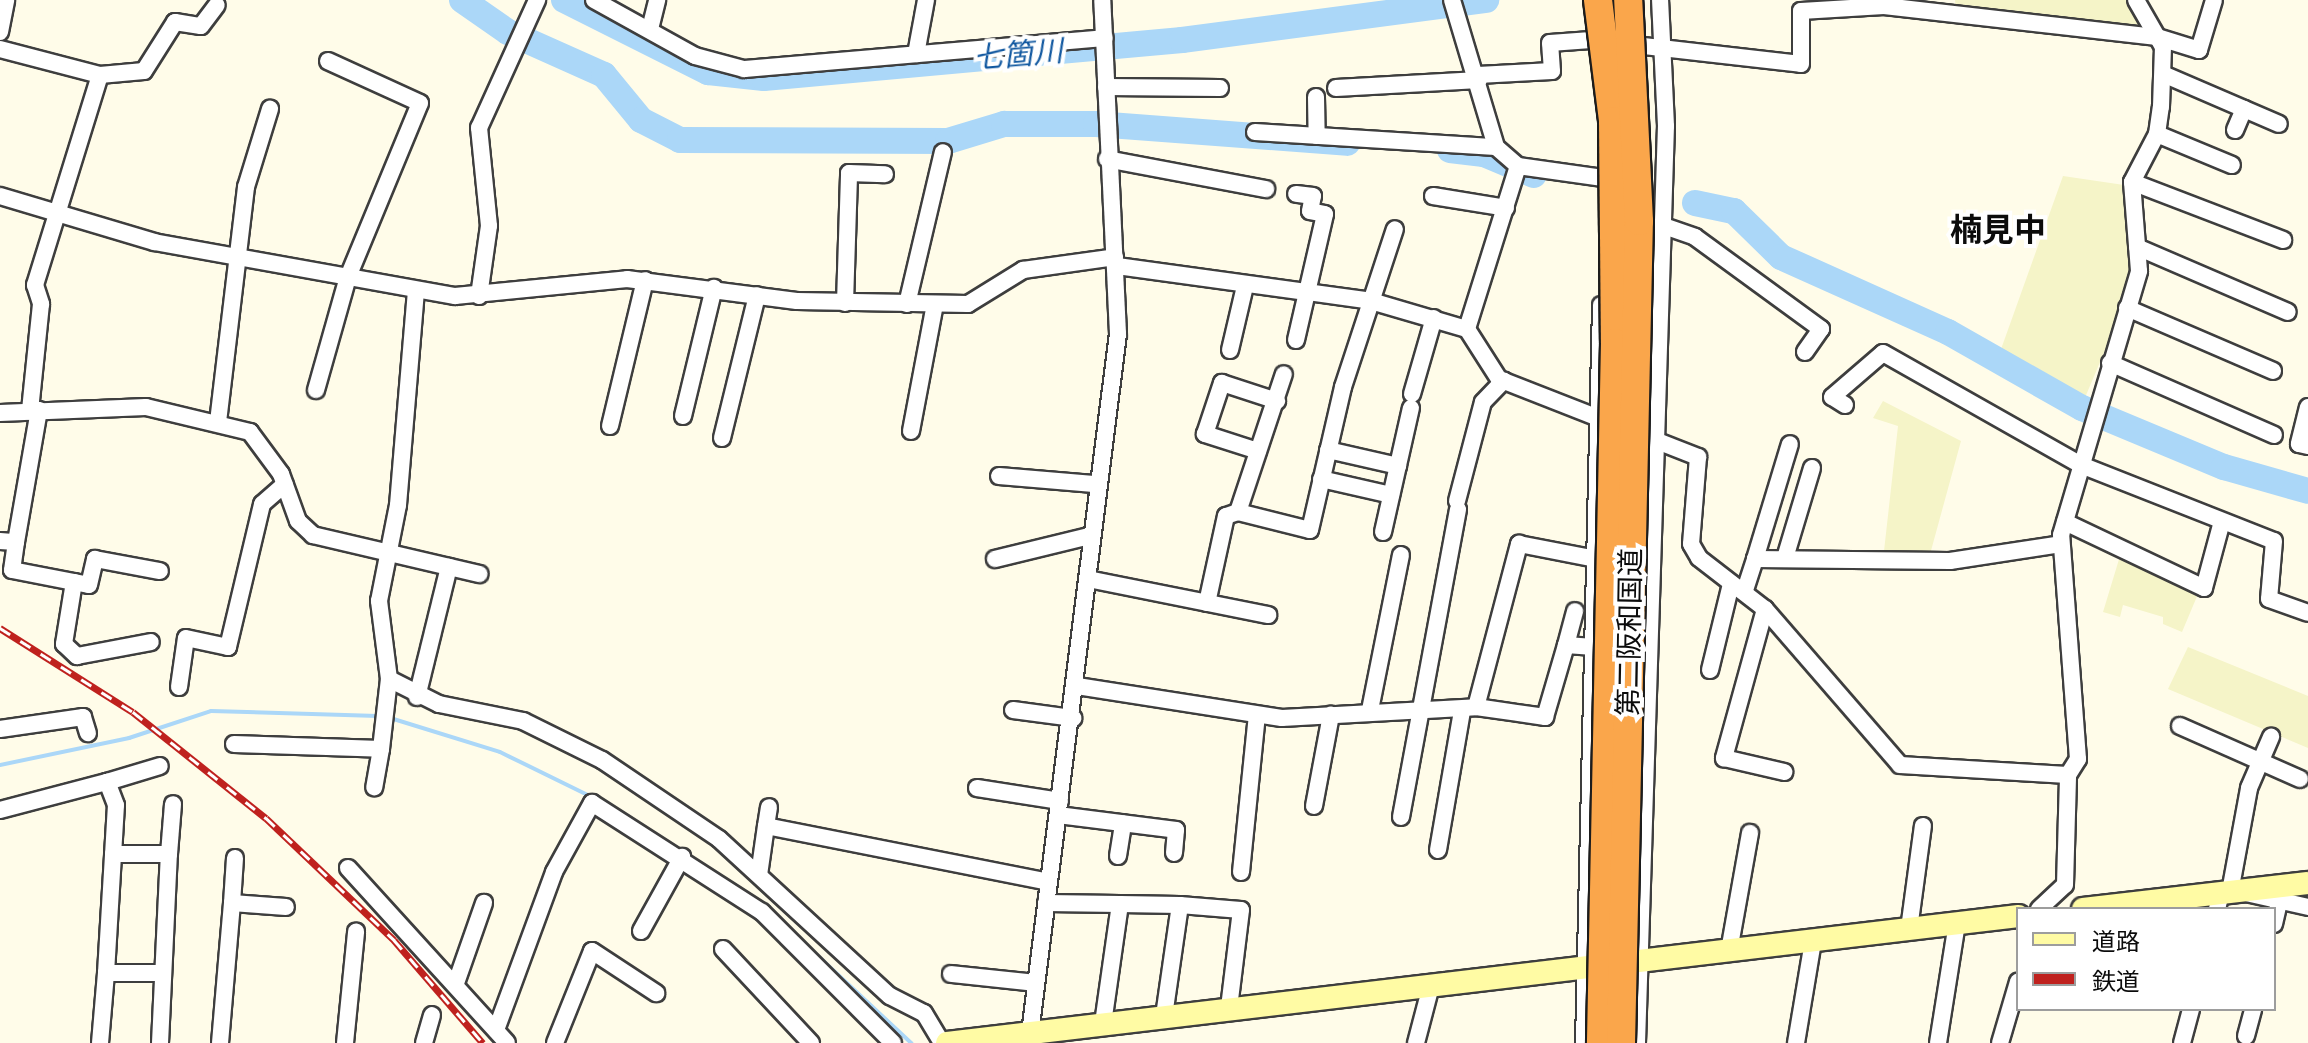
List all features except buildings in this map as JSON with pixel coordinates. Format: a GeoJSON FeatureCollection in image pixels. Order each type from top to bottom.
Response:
{"type":"FeatureCollection","features":[{"type":"Feature","properties":{"kind":"highway"},"geometry":{"type":"LineString","coordinates":[[1598,0],[1613,121],[1615,343]]}},
{"type":"Feature","properties":{"kind":"highway"},"geometry":{"type":"LineString","coordinates":[[1615,0],[1623,218],[1615,343]]}},
{"type":"Feature","properties":{"kind":"highway"},"geometry":{"type":"LineString","coordinates":[[1628,0],[1650,223]]}},
{"type":"Feature","properties":{"kind":"highway"},"geometry":{"type":"LineString","coordinates":[[1644,0],[1650,223]]}},
{"type":"Feature","properties":{"kind":"highway","name":"第二阪和国道"},"geometry":{"type":"LineString","coordinates":[[1621,1043],[1650,223]]}},
{"type":"Feature","properties":{"kind":"highway","name":"第二阪和国道"},"geometry":{"type":"LineString","coordinates":[[1601,1043],[1615,343]]}},
{"type":"Feature","properties":{"kind":"street"},"geometry":{"type":"LineString","coordinates":[[0,32],[6,0]]}},
{"type":"Feature","properties":{"kind":"street"},"geometry":{"type":"LineString","coordinates":[[479,296],[489,226],[479,128],[537,0]]}},
{"type":"Feature","properties":{"kind":"street"},"geometry":{"type":"LineString","coordinates":[[594,0],[695,56],[744,69],[916,54],[1105,43]]}},
{"type":"Feature","properties":{"kind":"street"},"geometry":{"type":"LineString","coordinates":[[650,29],[657,0]]}},
{"type":"Feature","properties":{"kind":"street"},"geometry":{"type":"LineString","coordinates":[[916,54],[926,0]]}},
{"type":"Feature","properties":{"kind":"street"},"geometry":{"type":"LineString","coordinates":[[1030,1038],[1077,686],[1094,484],[1118,334],[1116,262],[1107,159],[1102,0]]}},
{"type":"Feature","properties":{"kind":"street"},"geometry":{"type":"LineString","coordinates":[[1584,0],[1591,40],[1603,178],[1584,1043]]}},
{"type":"Feature","properties":{"kind":"street"},"geometry":{"type":"LineString","coordinates":[[1637,1043],[1651,434],[1650,223],[1664,49],[1660,0]]}},
{"type":"Feature","properties":{"kind":"street"},"geometry":{"type":"LineString","coordinates":[[2041,907],[2065,885],[2068,775],[2078,759],[2078,728],[2061,544],[2127,308],[2137,247],[2132,182],[2157,134],[2163,74],[2157,37],[2136,0]]}},
{"type":"Feature","properties":{"kind":"street"},"geometry":{"type":"LineString","coordinates":[[1336,88],[1552,71],[1550,43],[1591,40],[1801,64],[1801,11],[1884,6],[2157,37],[2199,50],[2214,0]]}},
{"type":"Feature","properties":{"kind":"street"},"geometry":{"type":"LineString","coordinates":[[0,49],[100,75],[144,71],[175,22],[201,26],[217,5]]}},
{"type":"Feature","properties":{"kind":"street"},"geometry":{"type":"LineString","coordinates":[[1454,6],[1478,77],[1496,147],[1517,170],[1603,178]]}},
{"type":"Feature","properties":{"kind":"street"},"geometry":{"type":"LineString","coordinates":[[316,390],[348,277],[420,103],[328,61]]}},
{"type":"Feature","properties":{"kind":"street"},"geometry":{"type":"LineString","coordinates":[[2163,74],[2279,124]]}},
{"type":"Feature","properties":{"kind":"street"},"geometry":{"type":"LineString","coordinates":[[100,75],[35,285],[41,304],[34,410],[8,541],[12,570],[89,585],[95,559],[160,571]]}},
{"type":"Feature","properties":{"kind":"street"},"geometry":{"type":"LineString","coordinates":[[1106,87],[1220,88]]}},
{"type":"Feature","properties":{"kind":"street"},"geometry":{"type":"LineString","coordinates":[[1316,97],[1317,136]]}},
{"type":"Feature","properties":{"kind":"street"},"geometry":{"type":"LineString","coordinates":[[218,422],[253,151],[270,109]]}},
{"type":"Feature","properties":{"kind":"street"},"geometry":{"type":"LineString","coordinates":[[2235,130],[2244,109]]}},
{"type":"Feature","properties":{"kind":"street"},"geometry":{"type":"LineString","coordinates":[[1255,132],[1496,147]]}},
{"type":"Feature","properties":{"kind":"street"},"geometry":{"type":"LineString","coordinates":[[2157,134],[2232,165]]}},
{"type":"Feature","properties":{"kind":"street"},"geometry":{"type":"LineString","coordinates":[[907,304],[943,152]]}},
{"type":"Feature","properties":{"kind":"street"},"geometry":{"type":"LineString","coordinates":[[1107,159],[1266,189]]}},
{"type":"Feature","properties":{"kind":"street"},"geometry":{"type":"LineString","coordinates":[[1467,329],[1517,170]]}},
{"type":"Feature","properties":{"kind":"street"},"geometry":{"type":"LineString","coordinates":[[845,303],[849,173],[885,174]]}},
{"type":"Feature","properties":{"kind":"street"},"geometry":{"type":"LineString","coordinates":[[2132,182],[2283,240]]}},
{"type":"Feature","properties":{"kind":"street"},"geometry":{"type":"LineString","coordinates":[[1296,194],[1313,196],[1310,211],[1325,214],[1296,340]]}},
{"type":"Feature","properties":{"kind":"street"},"geometry":{"type":"LineString","coordinates":[[0,196],[61,209],[154,242],[416,292],[479,296],[587,280],[645,280],[845,303],[968,304],[1023,270],[1116,262],[1245,286],[1371,301],[1434,318],[1467,329],[1504,380],[1651,434],[1698,457],[1691,544],[1765,609],[1900,765],[2068,775]]}},
{"type":"Feature","properties":{"kind":"street"},"geometry":{"type":"LineString","coordinates":[[1433,196],[1506,208]]}},
{"type":"Feature","properties":{"kind":"street"},"geometry":{"type":"LineString","coordinates":[[1650,223],[1695,237],[1821,329],[1805,352]]}},
{"type":"Feature","properties":{"kind":"street"},"geometry":{"type":"LineString","coordinates":[[1207,603],[1226,516],[1238,512],[1310,530],[1328,450],[1395,229]]}},
{"type":"Feature","properties":{"kind":"street"},"geometry":{"type":"LineString","coordinates":[[2137,247],[2288,312]]}},
{"type":"Feature","properties":{"kind":"street"},"geometry":{"type":"LineString","coordinates":[[610,426],[645,280]]}},
{"type":"Feature","properties":{"kind":"street"},"geometry":{"type":"LineString","coordinates":[[1230,350],[1245,286]]}},
{"type":"Feature","properties":{"kind":"street"},"geometry":{"type":"LineString","coordinates":[[683,416],[714,288]]}},
{"type":"Feature","properties":{"kind":"street"},"geometry":{"type":"LineString","coordinates":[[374,787],[389,679],[379,614],[416,292]]}},
{"type":"Feature","properties":{"kind":"street"},"geometry":{"type":"LineString","coordinates":[[722,438],[757,295]]}},
{"type":"Feature","properties":{"kind":"street"},"geometry":{"type":"LineString","coordinates":[[911,431],[935,304]]}},
{"type":"Feature","properties":{"kind":"street"},"geometry":{"type":"LineString","coordinates":[[2127,308],[2273,371]]}},
{"type":"Feature","properties":{"kind":"street"},"geometry":{"type":"LineString","coordinates":[[1383,532],[1434,318]]}},
{"type":"Feature","properties":{"kind":"street"},"geometry":{"type":"LineString","coordinates":[[1845,405],[1832,397],[1883,353],[2081,465],[2221,525],[2274,541],[2269,599],[2308,613]]}},
{"type":"Feature","properties":{"kind":"street"},"geometry":{"type":"LineString","coordinates":[[2110,363],[2274,435]]}},
{"type":"Feature","properties":{"kind":"street"},"geometry":{"type":"LineString","coordinates":[[1238,512],[1284,374]]}},
{"type":"Feature","properties":{"kind":"street"},"geometry":{"type":"LineString","coordinates":[[1401,817],[1417,709],[1457,505],[1483,402],[1504,380]]}},
{"type":"Feature","properties":{"kind":"street"},"geometry":{"type":"LineString","coordinates":[[1258,451],[1205,434],[1222,383],[1277,401]]}},
{"type":"Feature","properties":{"kind":"street"},"geometry":{"type":"LineString","coordinates":[[0,413],[146,407],[218,422],[256,438],[285,484],[298,521],[313,535],[479,574]]}},
{"type":"Feature","properties":{"kind":"street"},"geometry":{"type":"LineString","coordinates":[[2308,407],[2299,444],[2308,446]]}},
{"type":"Feature","properties":{"kind":"street"},"geometry":{"type":"LineString","coordinates":[[1710,670],[1738,587],[1755,559],[1790,444]]}},
{"type":"Feature","properties":{"kind":"street"},"geometry":{"type":"LineString","coordinates":[[1328,450],[1398,466]]}},
{"type":"Feature","properties":{"kind":"street"},"geometry":{"type":"LineString","coordinates":[[1785,558],[1812,468]]}},
{"type":"Feature","properties":{"kind":"street"},"geometry":{"type":"LineString","coordinates":[[999,476],[1094,484]]}},
{"type":"Feature","properties":{"kind":"street"},"geometry":{"type":"LineString","coordinates":[[1321,479],[1391,495]]}},
{"type":"Feature","properties":{"kind":"street"},"geometry":{"type":"LineString","coordinates":[[179,687],[186,638],[228,647],[262,504],[285,484]]}},
{"type":"Feature","properties":{"kind":"street"},"geometry":{"type":"LineString","coordinates":[[2065,522],[2204,588],[2221,525]]}},
{"type":"Feature","properties":{"kind":"street"},"geometry":{"type":"LineString","coordinates":[[995,559],[1089,536]]}},
{"type":"Feature","properties":{"kind":"street"},"geometry":{"type":"LineString","coordinates":[[1438,850],[1469,709],[1519,544],[1596,559]]}},
{"type":"Feature","properties":{"kind":"street"},"geometry":{"type":"LineString","coordinates":[[1755,559],[1950,561],[2061,544]]}},
{"type":"Feature","properties":{"kind":"street"},"geometry":{"type":"LineString","coordinates":[[1370,710],[1401,555]]}},
{"type":"Feature","properties":{"kind":"street"},"geometry":{"type":"LineString","coordinates":[[417,697],[449,567]]}},
{"type":"Feature","properties":{"kind":"street"},"geometry":{"type":"LineString","coordinates":[[1088,579],[1268,615]]}},
{"type":"Feature","properties":{"kind":"street"},"geometry":{"type":"LineString","coordinates":[[74,582],[64,644],[77,656],[151,642]]}},
{"type":"Feature","properties":{"kind":"street"},"geometry":{"type":"LineString","coordinates":[[1765,609],[1724,758],[1784,772]]}},
{"type":"Feature","properties":{"kind":"street"},"geometry":{"type":"LineString","coordinates":[[1077,686],[1257,715],[1469,709],[1545,717],[1575,611]]}},
{"type":"Feature","properties":{"kind":"street"},"geometry":{"type":"LineString","coordinates":[[1566,645],[1594,647]]}},
{"type":"Feature","properties":{"kind":"street"},"geometry":{"type":"LineString","coordinates":[[389,679],[417,697],[556,734],[719,839],[890,996],[924,1013],[945,1043],[1030,1038],[1103,1023],[1639,964],[2016,916]]}},
{"type":"Feature","properties":{"kind":"street"},"geometry":{"type":"LineString","coordinates":[[1013,710],[1073,718]]}},
{"type":"Feature","properties":{"kind":"street"},"geometry":{"type":"LineString","coordinates":[[1241,872],[1257,715]]}},
{"type":"Feature","properties":{"kind":"street"},"geometry":{"type":"LineString","coordinates":[[1314,806],[1331,715]]}},
{"type":"Feature","properties":{"kind":"street"},"geometry":{"type":"LineString","coordinates":[[0,729],[83,717],[88,733]]}},
{"type":"Feature","properties":{"kind":"street"},"geometry":{"type":"LineString","coordinates":[[2180,726],[2300,779]]}},
{"type":"Feature","properties":{"kind":"street"},"geometry":{"type":"LineString","coordinates":[[2227,896],[2260,762],[2271,737]]}},
{"type":"Feature","properties":{"kind":"street"},"geometry":{"type":"LineString","coordinates":[[234,744],[381,749]]}},
{"type":"Feature","properties":{"kind":"street"},"geometry":{"type":"LineString","coordinates":[[0,810],[160,766]]}},
{"type":"Feature","properties":{"kind":"street"},"geometry":{"type":"LineString","coordinates":[[100,1043],[116,805],[107,782]]}},
{"type":"Feature","properties":{"kind":"street"},"geometry":{"type":"LineString","coordinates":[[977,788],[1123,823],[1176,830],[1174,853]]}},
{"type":"Feature","properties":{"kind":"street"},"geometry":{"type":"LineString","coordinates":[[496,1030],[554,872],[592,803],[682,857],[762,912],[893,1043]]}},
{"type":"Feature","properties":{"kind":"street"},"geometry":{"type":"LineString","coordinates":[[160,1043],[173,804]]}},
{"type":"Feature","properties":{"kind":"street"},"geometry":{"type":"LineString","coordinates":[[759,875],[769,807]]}},
{"type":"Feature","properties":{"kind":"street"},"geometry":{"type":"LineString","coordinates":[[1118,856],[1123,823]]}},
{"type":"Feature","properties":{"kind":"street"},"geometry":{"type":"LineString","coordinates":[[766,826],[1049,882]]}},
{"type":"Feature","properties":{"kind":"street"},"geometry":{"type":"LineString","coordinates":[[1909,929],[1923,826]]}},
{"type":"Feature","properties":{"kind":"street"},"geometry":{"type":"LineString","coordinates":[[1729,951],[1750,833]]}},
{"type":"Feature","properties":{"kind":"street"},"geometry":{"type":"LineString","coordinates":[[113,854],[169,854]]}},
{"type":"Feature","properties":{"kind":"street"},"geometry":{"type":"LineString","coordinates":[[641,931],[682,857]]}},
{"type":"Feature","properties":{"kind":"street"},"geometry":{"type":"LineString","coordinates":[[220,1043],[235,858]]}},
{"type":"Feature","properties":{"kind":"street"},"geometry":{"type":"LineString","coordinates":[[348,868],[456,983],[507,1043]]}},
{"type":"Feature","properties":{"kind":"street"},"geometry":{"type":"LineString","coordinates":[[2105,907],[2227,896],[2308,883]]}},
{"type":"Feature","properties":{"kind":"street"},"geometry":{"type":"LineString","coordinates":[[2227,896],[2308,907]]}},
{"type":"Feature","properties":{"kind":"street"},"geometry":{"type":"LineString","coordinates":[[232,903],[286,907]]}},
{"type":"Feature","properties":{"kind":"street"},"geometry":{"type":"LineString","coordinates":[[456,983],[484,903]]}},
{"type":"Feature","properties":{"kind":"street"},"geometry":{"type":"LineString","coordinates":[[1046,903],[1180,905],[1241,910],[1229,1008]]}},
{"type":"Feature","properties":{"kind":"street"},"geometry":{"type":"LineString","coordinates":[[2276,916],[2279,903]]}},
{"type":"Feature","properties":{"kind":"street"},"geometry":{"type":"LineString","coordinates":[[1103,1023],[1120,904]]}},
{"type":"Feature","properties":{"kind":"street"},"geometry":{"type":"LineString","coordinates":[[1164,1016],[1180,905]]}},
{"type":"Feature","properties":{"kind":"street"},"geometry":{"type":"LineString","coordinates":[[1938,1043],[1957,923]]}},
{"type":"Feature","properties":{"kind":"street"},"geometry":{"type":"LineString","coordinates":[[345,1043],[356,932]]}},
{"type":"Feature","properties":{"kind":"street"},"geometry":{"type":"LineString","coordinates":[[1796,1043],[1813,941]]}},
{"type":"Feature","properties":{"kind":"street"},"geometry":{"type":"LineString","coordinates":[[723,949],[811,1043]]}},
{"type":"Feature","properties":{"kind":"street"},"geometry":{"type":"LineString","coordinates":[[555,1043],[592,951],[656,993]]}},
{"type":"Feature","properties":{"kind":"street"},"geometry":{"type":"LineString","coordinates":[[106,973],[163,973]]}},
{"type":"Feature","properties":{"kind":"street"},"geometry":{"type":"LineString","coordinates":[[951,974],[1036,983]]}},
{"type":"Feature","properties":{"kind":"street"},"geometry":{"type":"LineString","coordinates":[[1416,1043],[1431,986]]}},
{"type":"Feature","properties":{"kind":"street"},"geometry":{"type":"LineString","coordinates":[[2000,1043],[2016,989]]}},
{"type":"Feature","properties":{"kind":"street"},"geometry":{"type":"LineString","coordinates":[[2182,1043],[2190,1011]]}},
{"type":"Feature","properties":{"kind":"street"},"geometry":{"type":"LineString","coordinates":[[2246,1036],[2252,1011]]}},
{"type":"Feature","properties":{"kind":"street"},"geometry":{"type":"LineString","coordinates":[[424,1043],[432,1015]]}},
{"type":"Feature","properties":{"kind":"green space"},"geometry":{"type":"Polygon","coordinates":[[[1955,0],[2132,0],[2145,32],[1956,8],[1955,0]]]}},
{"type":"Feature","properties":{"kind":"green space"},"geometry":{"type":"Polygon","coordinates":[[[2063,176],[2124,185],[2129,235],[2131,273],[2119,317],[2084,400],[2000,352],[2063,176]]]}},
{"type":"Feature","properties":{"kind":"green space"},"geometry":{"type":"Polygon","coordinates":[[[1883,401],[1961,441],[1929,558],[1883,560],[1898,426],[1873,418],[1883,401]]]}},
{"type":"Feature","properties":{"kind":"green space"},"geometry":{"type":"Polygon","coordinates":[[[2120,556],[2198,594],[2182,632],[2163,624],[2163,617],[2123,605],[2120,617],[2103,612],[2120,556]]]}},
{"type":"Feature","properties":{"kind":"green space"},"geometry":{"type":"Polygon","coordinates":[[[2188,647],[2308,696],[2308,748],[2168,689],[2188,647]]]}},
{"type":"Feature","properties":{"kind":"waterway"},"geometry":{"type":"LineString","coordinates":[[462,0],[508,32],[604,75],[641,120],[680,140],[948,141],[1004,124],[1096,124],[1347,143]]}},
{"type":"Feature","properties":{"kind":"waterway","name":"七箇川"},"geometry":{"type":"LineString","coordinates":[[564,0],[708,72],[764,78],[1182,40],[1486,0]]}},
{"type":"Feature","properties":{"kind":"waterway"},"geometry":{"type":"LineString","coordinates":[[1450,150],[1484,154],[1534,175]]}},
{"type":"Feature","properties":{"kind":"waterway"},"geometry":{"type":"LineString","coordinates":[[1695,203],[1734,211],[1781,257],[1948,332],[2082,408],[2224,467],[2308,491]]}},
{"type":"Feature","properties":{"kind":"waterway"},"geometry":{"type":"LineString","coordinates":[[0,765],[129,738],[211,711],[378,716]]}},
{"type":"Feature","properties":{"kind":"waterway"},"geometry":{"type":"LineString","coordinates":[[387,717],[500,752],[594,798]]}},
{"type":"Feature","properties":{"kind":"waterway"},"geometry":{"type":"LineString","coordinates":[[790,930],[911,1043]]}},
{"type":"Feature","properties":{"kind":"railway"},"geometry":{"type":"LineString","coordinates":[[0,628],[133,712],[266,818],[394,940],[483,1043]]}},
{"type":"Feature","properties":{"kind":"district","name":"楠見中"},"geometry":{"type":"Point","coordinates":[1998,230]}}]}
